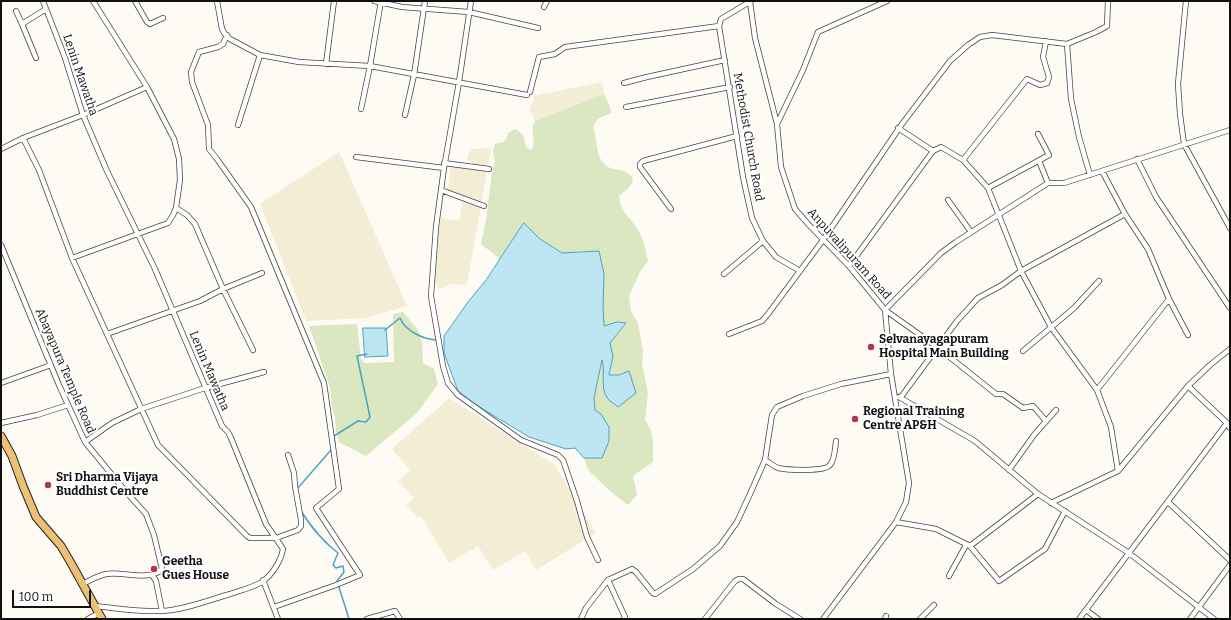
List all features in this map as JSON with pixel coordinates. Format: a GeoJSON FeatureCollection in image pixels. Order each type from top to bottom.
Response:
{"type":"FeatureCollection","features":[{"type":"Feature","properties":{"kind":"main road"},"geometry":{"type":"LineString","coordinates":[[1,436],[12,456],[36,517],[61,546],[100,616]]}},
{"type":"Feature","properties":{"kind":"street","name":"Lenin Mawatha"},"geometry":{"type":"LineString","coordinates":[[43,1],[84,115],[107,171],[155,269],[222,426],[231,438],[266,524],[283,549],[281,558],[274,569],[263,580],[254,586],[216,598],[180,608],[162,611],[94,606]]}},
{"type":"Feature","properties":{"kind":"street"},"geometry":{"type":"LineString","coordinates":[[72,258],[168,223],[176,208],[180,180],[179,159],[174,139],[147,87],[93,1]]}},
{"type":"Feature","properties":{"kind":"street"},"geometry":{"type":"LineString","coordinates":[[135,1],[147,22],[150,24],[163,18]]}},
{"type":"Feature","properties":{"kind":"street"},"geometry":{"type":"LineString","coordinates":[[217,1],[222,29],[230,38],[260,55],[299,62],[370,66],[414,75],[529,93],[539,57],[555,54],[565,47],[719,26],[721,19],[750,1]]}},
{"type":"Feature","properties":{"kind":"street"},"geometry":{"type":"LineString","coordinates":[[326,64],[334,1]]}},
{"type":"Feature","properties":{"kind":"street"},"geometry":{"type":"LineString","coordinates":[[374,1],[381,1],[402,7],[469,12],[538,28]]}},
{"type":"Feature","properties":{"kind":"street"},"geometry":{"type":"LineString","coordinates":[[361,109],[381,1]]}},
{"type":"Feature","properties":{"kind":"street"},"geometry":{"type":"LineString","coordinates":[[405,115],[414,75],[425,1]]}},
{"type":"Feature","properties":{"kind":"street"},"geometry":{"type":"LineString","coordinates":[[471,1],[459,82],[444,162],[436,227],[431,296],[443,366],[448,383],[458,395],[521,440],[558,455],[563,460],[577,501],[586,537],[598,560]]}},
{"type":"Feature","properties":{"kind":"street"},"geometry":{"type":"LineString","coordinates":[[544,7],[547,1]]}},
{"type":"Feature","properties":{"kind":"street","name":"Anpuvalipuram Road"},"geometry":{"type":"LineString","coordinates":[[750,1],[755,38],[777,124],[781,167],[795,209],[849,266],[885,310],[891,374],[909,483],[906,502],[896,522],[823,619]]}},
{"type":"Feature","properties":{"kind":"street"},"geometry":{"type":"LineString","coordinates":[[777,124],[804,70],[818,32],[887,1]]}},
{"type":"Feature","properties":{"kind":"street"},"geometry":{"type":"LineString","coordinates":[[729,334],[762,321],[768,314],[823,240],[898,128],[950,61],[968,45],[980,37],[992,35],[1067,44],[1108,26],[1108,1]]}},
{"type":"Feature","properties":{"kind":"street"},"geometry":{"type":"LineString","coordinates":[[1186,1],[1178,84],[1184,144],[1230,228]]}},
{"type":"Feature","properties":{"kind":"street"},"geometry":{"type":"LineString","coordinates":[[22,24],[46,9]]}},
{"type":"Feature","properties":{"kind":"street"},"geometry":{"type":"LineString","coordinates":[[16,11],[36,58]]}},
{"type":"Feature","properties":{"kind":"street","name":"Methodist Church Road"},"geometry":{"type":"LineString","coordinates":[[719,26],[730,87],[743,177],[752,218],[763,241],[776,257],[800,271]]}},
{"type":"Feature","properties":{"kind":"street"},"geometry":{"type":"LineString","coordinates":[[227,35],[222,44],[218,47],[199,52],[191,72],[192,82],[208,125],[209,149],[251,207],[324,382],[339,489],[316,508],[360,575],[274,607]]}},
{"type":"Feature","properties":{"kind":"street"},"geometry":{"type":"LineString","coordinates":[[963,160],[1027,79],[1040,85],[1047,83],[1048,77],[1043,57],[1046,41]]}},
{"type":"Feature","properties":{"kind":"street"},"geometry":{"type":"LineString","coordinates":[[1067,44],[1070,99],[1078,137],[1090,175]]}},
{"type":"Feature","properties":{"kind":"street"},"geometry":{"type":"LineString","coordinates":[[238,125],[260,55]]}},
{"type":"Feature","properties":{"kind":"street"},"geometry":{"type":"LineString","coordinates":[[624,83],[725,60]]}},
{"type":"Feature","properties":{"kind":"street"},"geometry":{"type":"LineString","coordinates":[[1,149],[23,138],[84,115],[147,87]]}},
{"type":"Feature","properties":{"kind":"street"},"geometry":{"type":"LineString","coordinates":[[626,107],[730,87]]}},
{"type":"Feature","properties":{"kind":"street"},"geometry":{"type":"LineString","coordinates":[[898,128],[933,151]]}},
{"type":"Feature","properties":{"kind":"street"},"geometry":{"type":"LineString","coordinates":[[1046,421],[1033,406],[1023,408],[1004,394],[996,394],[937,347],[885,310],[941,253],[998,214],[1048,183],[1064,183],[1230,130]]}},
{"type":"Feature","properties":{"kind":"street"},"geometry":{"type":"LineString","coordinates":[[988,188],[1049,155],[1038,134]]}},
{"type":"Feature","properties":{"kind":"street"},"geometry":{"type":"LineString","coordinates":[[671,209],[640,167],[640,164],[643,161],[737,136]]}},
{"type":"Feature","properties":{"kind":"street"},"geometry":{"type":"LineString","coordinates":[[23,138],[39,170],[72,258],[158,445],[246,536],[250,538],[276,538],[298,530],[301,526],[294,473],[288,455]]}},
{"type":"Feature","properties":{"kind":"street"},"geometry":{"type":"LineString","coordinates":[[849,266],[933,151],[941,147],[963,160],[988,188],[1021,271],[1051,327],[1097,390],[1111,427],[1118,471]]}},
{"type":"Feature","properties":{"kind":"street"},"geometry":{"type":"LineString","coordinates":[[356,157],[444,168]]}},
{"type":"Feature","properties":{"kind":"street"},"geometry":{"type":"LineString","coordinates":[[1137,159],[1156,197],[1230,308]]}},
{"type":"Feature","properties":{"kind":"street"},"geometry":{"type":"LineString","coordinates":[[1039,160],[1048,183]]}},
{"type":"Feature","properties":{"kind":"street"},"geometry":{"type":"LineString","coordinates":[[444,162],[489,170]]}},
{"type":"Feature","properties":{"kind":"street"},"geometry":{"type":"LineString","coordinates":[[1102,171],[1125,214],[1148,249],[1169,299],[1188,335]]}},
{"type":"Feature","properties":{"kind":"street"},"geometry":{"type":"LineString","coordinates":[[441,190],[484,206]]}},
{"type":"Feature","properties":{"kind":"street"},"geometry":{"type":"LineString","coordinates":[[948,200],[971,232]]}},
{"type":"Feature","properties":{"kind":"street"},"geometry":{"type":"LineString","coordinates":[[176,208],[187,215],[195,224],[223,289],[252,350]]}},
{"type":"Feature","properties":{"kind":"street"},"geometry":{"type":"LineString","coordinates":[[901,397],[957,321],[978,298],[1002,286],[1021,271],[1125,214]]}},
{"type":"Feature","properties":{"kind":"street"},"geometry":{"type":"LineString","coordinates":[[724,274],[763,241]]}},
{"type":"Feature","properties":{"kind":"street","name":"Abayapura Temple Road"},"geometry":{"type":"LineString","coordinates":[[1,245],[68,405],[86,442],[146,514],[154,535],[162,569],[161,571],[152,575]]}},
{"type":"Feature","properties":{"kind":"street"},"geometry":{"type":"LineString","coordinates":[[107,334],[200,301],[223,289],[262,273]]}},
{"type":"Feature","properties":{"kind":"street"},"geometry":{"type":"LineString","coordinates":[[1023,351],[1074,308],[1099,281]]}},
{"type":"Feature","properties":{"kind":"street"},"geometry":{"type":"LineString","coordinates":[[1097,390],[1169,299]]}},
{"type":"Feature","properties":{"kind":"street"},"geometry":{"type":"LineString","coordinates":[[1051,503],[1118,471],[1188,386],[1210,364],[1230,349]]}},
{"type":"Feature","properties":{"kind":"street"},"geometry":{"type":"LineString","coordinates":[[1,383],[51,365]]}},
{"type":"Feature","properties":{"kind":"street"},"geometry":{"type":"LineString","coordinates":[[86,442],[112,423],[141,409],[205,388],[264,372]]}},
{"type":"Feature","properties":{"kind":"street"},"geometry":{"type":"LineString","coordinates":[[580,619],[586,608],[608,580],[632,569],[653,593],[656,594],[693,569],[720,546],[737,522],[765,460],[772,415],[777,407],[803,396],[841,384],[891,374]]}},
{"type":"Feature","properties":{"kind":"street"},"geometry":{"type":"LineString","coordinates":[[1188,386],[1227,423],[1230,428]]}},
{"type":"Feature","properties":{"kind":"street"},"geometry":{"type":"LineString","coordinates":[[895,396],[901,397],[975,441],[1038,494],[1129,553],[1214,619]]}},
{"type":"Feature","properties":{"kind":"street"},"geometry":{"type":"LineString","coordinates":[[1,423],[37,416],[68,405]]}},
{"type":"Feature","properties":{"kind":"street"},"geometry":{"type":"LineString","coordinates":[[1009,470],[1034,435],[1056,410]]}},
{"type":"Feature","properties":{"kind":"street"},"geometry":{"type":"LineString","coordinates":[[1079,619],[1227,423]]}},
{"type":"Feature","properties":{"kind":"street"},"geometry":{"type":"LineString","coordinates":[[765,460],[776,467],[781,468],[804,470],[826,469],[830,466],[833,459],[836,441]]}},
{"type":"Feature","properties":{"kind":"street"},"geometry":{"type":"LineString","coordinates":[[949,576],[968,545],[1038,494]]}},
{"type":"Feature","properties":{"kind":"street"},"geometry":{"type":"LineString","coordinates":[[1168,502],[1230,560]]}},
{"type":"Feature","properties":{"kind":"street"},"geometry":{"type":"LineString","coordinates":[[896,522],[936,529],[968,545],[999,581],[1044,549],[1065,511]]}},
{"type":"Feature","properties":{"kind":"street"},"geometry":{"type":"LineString","coordinates":[[1190,619],[1230,565]]}},
{"type":"Feature","properties":{"kind":"street"},"geometry":{"type":"LineString","coordinates":[[83,584],[107,574],[152,575],[156,581],[162,611]]}},
{"type":"Feature","properties":{"kind":"street"},"geometry":{"type":"LineString","coordinates":[[705,619],[735,581],[739,579],[743,579],[776,604],[800,619]]}},
{"type":"Feature","properties":{"kind":"street"},"geometry":{"type":"LineString","coordinates":[[263,580],[278,619]]}},
{"type":"Feature","properties":{"kind":"street"},"geometry":{"type":"LineString","coordinates":[[608,580],[625,617],[624,619]]}},
{"type":"Feature","properties":{"kind":"street"},"geometry":{"type":"LineString","coordinates":[[920,619],[934,605]]}},
{"type":"Feature","properties":{"kind":"street"},"geometry":{"type":"LineString","coordinates":[[1086,610],[1098,619]]}},
{"type":"Feature","properties":{"kind":"street"},"geometry":{"type":"LineString","coordinates":[[367,619],[395,611],[400,619]]}},
{"type":"Feature","properties":{"kind":"street"},"geometry":{"type":"LineString","coordinates":[[88,619],[100,616]]}},
{"type":"Feature","properties":{"kind":"shaded area"},"geometry":{"type":"Polygon","coordinates":[[[602,82],[604,94],[535,121],[529,109],[534,100],[534,96],[602,82]]]}},
{"type":"Feature","properties":{"kind":"shaded area"},"geometry":{"type":"Polygon","coordinates":[[[491,148],[468,280],[464,285],[452,284],[442,288],[437,288],[438,284],[433,282],[440,218],[459,221],[463,198],[447,196],[451,165],[470,167],[473,162],[467,160],[468,154],[472,149],[491,148]]]}},
{"type":"Feature","properties":{"kind":"shaded area"},"geometry":{"type":"Polygon","coordinates":[[[339,152],[407,306],[366,318],[306,321],[260,204],[339,152]]]}},
{"type":"Feature","properties":{"kind":"shaded area"},"geometry":{"type":"Polygon","coordinates":[[[449,398],[555,465],[596,533],[536,570],[525,551],[493,570],[478,546],[449,563],[421,516],[417,517],[406,505],[414,498],[398,481],[410,470],[392,449],[449,398]]]}},
{"type":"Feature","properties":{"kind":"green space"},"geometry":{"type":"Polygon","coordinates":[[[604,94],[610,106],[611,113],[598,119],[593,126],[597,149],[601,160],[605,164],[610,168],[628,173],[633,178],[630,186],[619,196],[619,201],[625,213],[639,232],[644,244],[648,261],[640,272],[629,296],[631,311],[638,323],[643,351],[642,364],[648,393],[645,420],[651,430],[653,462],[633,476],[637,495],[628,505],[611,492],[588,470],[584,458],[602,458],[601,414],[595,410],[594,398],[602,359],[604,372],[602,386],[619,375],[609,375],[613,356],[610,343],[626,324],[617,322],[604,326],[603,306],[586,251],[562,253],[540,239],[524,223],[500,259],[481,244],[495,161],[493,150],[495,144],[503,142],[507,138],[508,133],[515,129],[523,136],[526,147],[532,150],[534,142],[533,125],[535,121],[604,94]]]}},
{"type":"Feature","properties":{"kind":"green space"},"geometry":{"type":"Polygon","coordinates":[[[403,312],[418,330],[422,342],[423,363],[434,369],[438,384],[417,413],[366,456],[339,442],[332,408],[330,387],[309,326],[357,324],[361,358],[364,363],[394,362],[393,314],[403,312]]]}},
{"type":"Feature","properties":{"kind":"water"},"geometry":{"type":"Polygon","coordinates":[[[524,223],[540,239],[562,253],[599,251],[604,274],[604,326],[617,322],[626,323],[610,343],[613,356],[609,375],[619,375],[629,371],[636,393],[618,407],[609,400],[605,394],[603,385],[602,360],[594,398],[595,410],[601,414],[609,427],[609,441],[602,458],[584,458],[575,448],[566,449],[529,437],[473,403],[458,391],[444,353],[444,336],[486,280],[524,223]]]}},
{"type":"Feature","properties":{"kind":"water"},"geometry":{"type":"Polygon","coordinates":[[[363,328],[386,328],[388,356],[365,357],[363,328]]]}},
{"type":"Feature","properties":{"kind":"waterway"},"geometry":{"type":"LineString","coordinates":[[385,330],[400,318],[402,323],[415,334],[436,340]]}},
{"type":"Feature","properties":{"kind":"waterway"},"geometry":{"type":"LineString","coordinates":[[334,448],[334,436],[358,421],[366,422],[370,417],[357,356],[367,354]]}},
{"type":"Feature","properties":{"kind":"waterway"},"geometry":{"type":"LineString","coordinates":[[297,489],[331,450]]}},
{"type":"Feature","properties":{"kind":"waterway"},"geometry":{"type":"LineString","coordinates":[[301,511],[318,534],[338,553],[333,565],[336,568],[343,566],[344,572],[337,581],[349,619]]}},
{"type":"Feature","properties":{"kind":"place","name":"Selvanayagapuram Hospital Main Building"},"geometry":{"type":"Point","coordinates":[871,347]}},
{"type":"Feature","properties":{"kind":"place","name":"Regional Training Centre AP&H"},"geometry":{"type":"Point","coordinates":[855,419]}},
{"type":"Feature","properties":{"kind":"place","name":"Sri Dharma Vijaya Buddhist Centre"},"geometry":{"type":"Point","coordinates":[48,485]}},
{"type":"Feature","properties":{"kind":"place","name":"Geetha Gues House"},"geometry":{"type":"Point","coordinates":[154,569]}}]}
